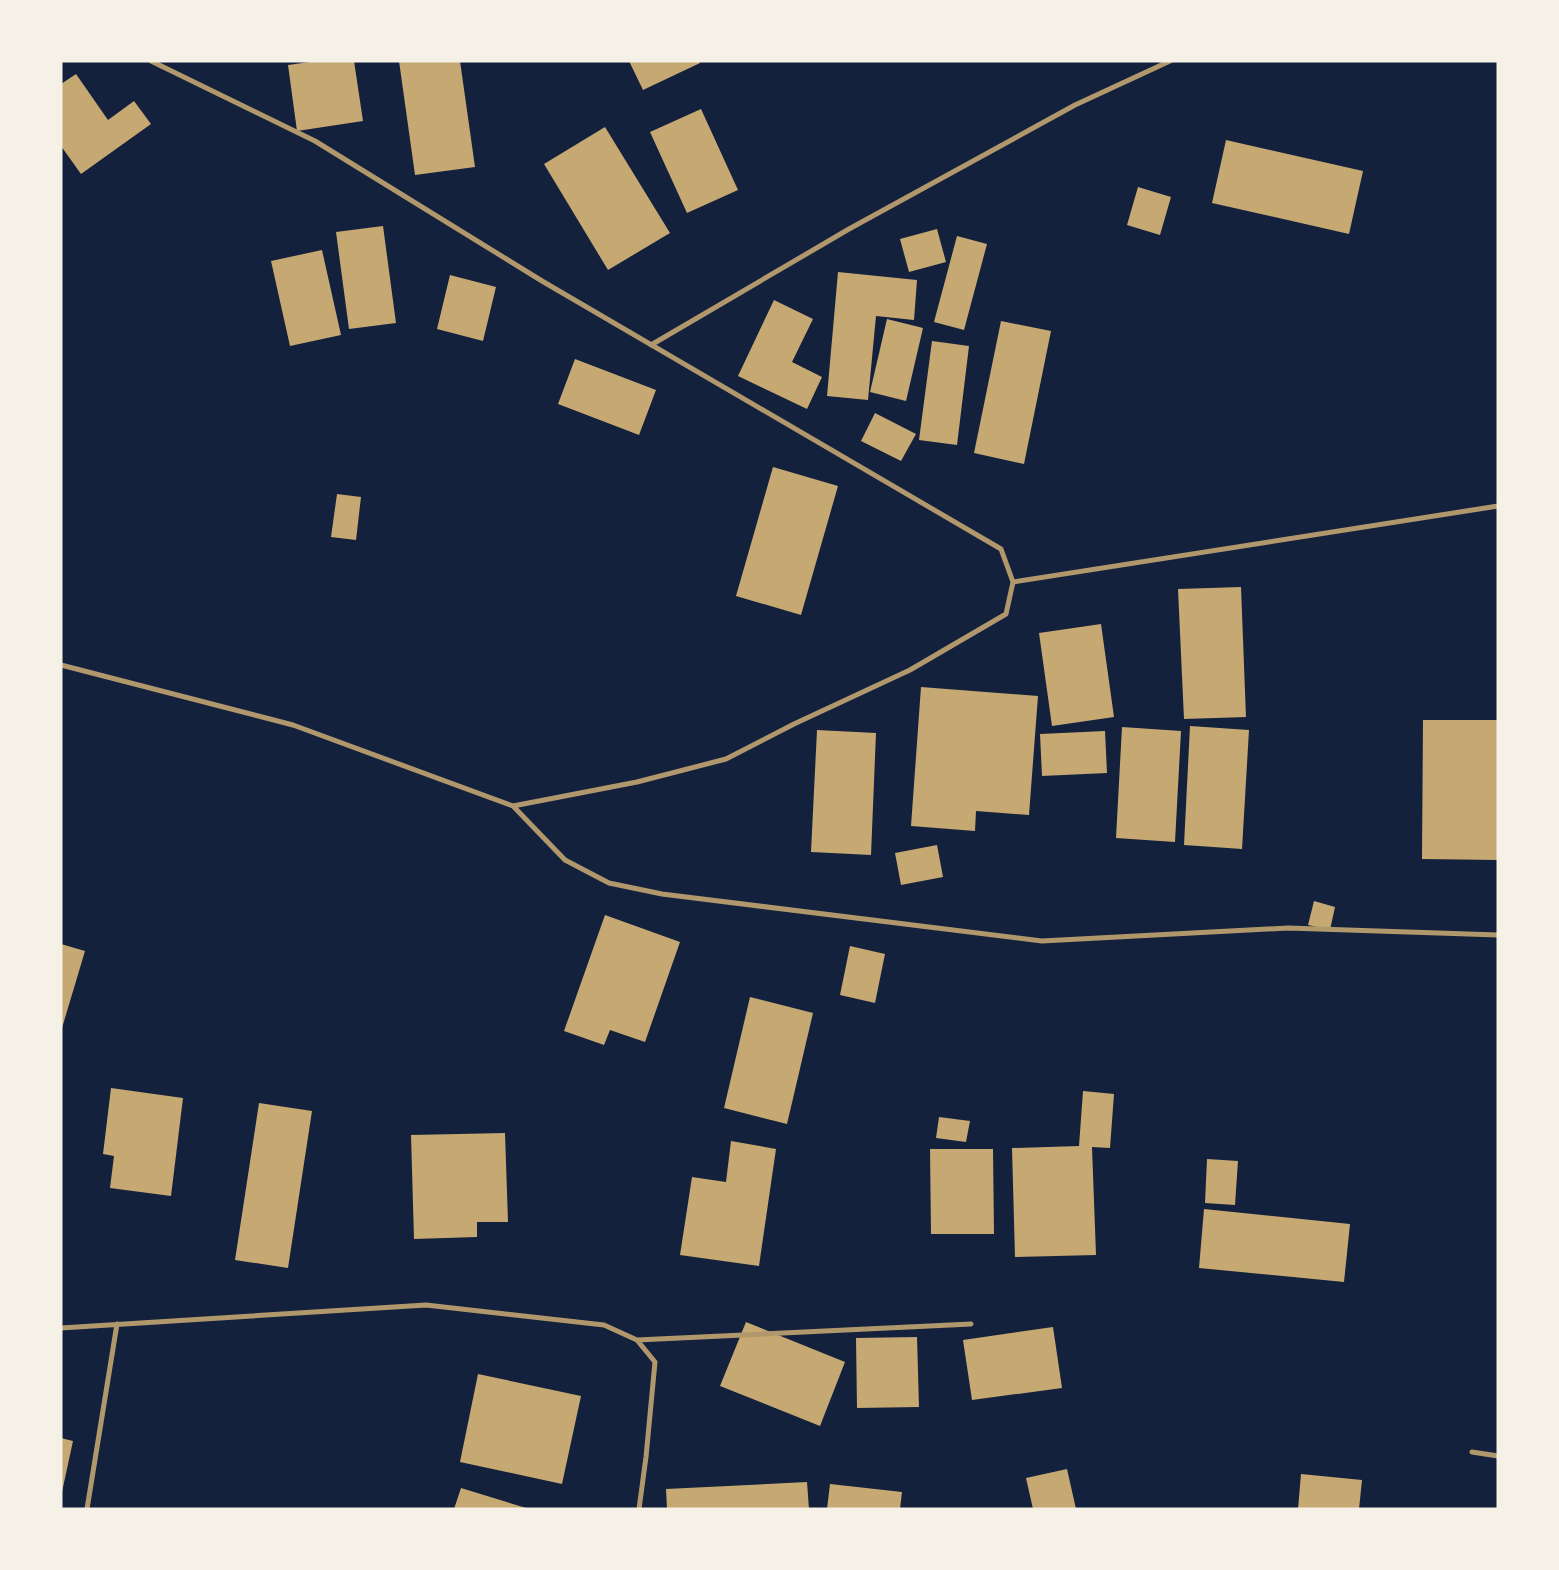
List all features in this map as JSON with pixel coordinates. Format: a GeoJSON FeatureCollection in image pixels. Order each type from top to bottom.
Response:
{"type":"FeatureCollection","features":[{"type":"Feature","properties":{"kind":"street"},"geometry":{"type":"LineString","coordinates":[[151,61],[315,141],[542,282],[1001,549],[1013,582],[1006,614],[910,670],[726,758],[637,782],[514,806]]}},
{"type":"Feature","properties":{"kind":"street"},"geometry":{"type":"LineString","coordinates":[[651,345],[884,210],[1075,105],[1170,61]]}},
{"type":"Feature","properties":{"kind":"street"},"geometry":{"type":"LineString","coordinates":[[1013,582],[1498,506]]}},
{"type":"Feature","properties":{"kind":"street"},"geometry":{"type":"LineString","coordinates":[[61,665],[293,725],[514,806],[565,860],[609,883],[662,894],[1042,941],[1288,928],[1498,934]]}},
{"type":"Feature","properties":{"kind":"street"},"geometry":{"type":"LineString","coordinates":[[61,1328],[426,1305],[604,1325],[637,1340],[971,1324]]}},
{"type":"Feature","properties":{"kind":"street"},"geometry":{"type":"LineString","coordinates":[[87,1509],[117,1324]]}},
{"type":"Feature","properties":{"kind":"street"},"geometry":{"type":"LineString","coordinates":[[637,1340],[654,1362],[646,1457],[639,1509]]}},
{"type":"Feature","properties":{"kind":"street"},"geometry":{"type":"LineString","coordinates":[[1472,1452],[1498,1456]]}},
{"type":"Feature","properties":{"kind":"building"},"geometry":{"type":"Polygon","coordinates":[[[317,61],[354,61],[363,121],[297,131],[288,65],[317,61]]]}},
{"type":"Feature","properties":{"kind":"building"},"geometry":{"type":"Polygon","coordinates":[[[399,61],[460,61],[475,167],[415,175],[399,61]]]}},
{"type":"Feature","properties":{"kind":"building"},"geometry":{"type":"Polygon","coordinates":[[[629,61],[699,61],[700,63],[643,90],[629,61]]]}},
{"type":"Feature","properties":{"kind":"building"},"geometry":{"type":"Polygon","coordinates":[[[76,74],[108,120],[134,101],[151,124],[81,174],[61,146],[61,84],[76,74]]]}},
{"type":"Feature","properties":{"kind":"building"},"geometry":{"type":"Polygon","coordinates":[[[701,109],[738,190],[687,213],[650,132],[701,109]]]}},
{"type":"Feature","properties":{"kind":"building"},"geometry":{"type":"Polygon","coordinates":[[[605,127],[670,233],[608,270],[544,164],[605,127]]]}},
{"type":"Feature","properties":{"kind":"building"},"geometry":{"type":"Polygon","coordinates":[[[1226,140],[1363,171],[1349,234],[1212,203],[1226,140]]]}},
{"type":"Feature","properties":{"kind":"building"},"geometry":{"type":"Polygon","coordinates":[[[1138,187],[1171,197],[1160,235],[1127,225],[1138,187]]]}},
{"type":"Feature","properties":{"kind":"building"},"geometry":{"type":"Polygon","coordinates":[[[383,226],[396,323],[349,329],[336,232],[383,226]]]}},
{"type":"Feature","properties":{"kind":"building"},"geometry":{"type":"Polygon","coordinates":[[[937,229],[946,262],[909,272],[900,239],[937,229]]]}},
{"type":"Feature","properties":{"kind":"building"},"geometry":{"type":"Polygon","coordinates":[[[957,236],[987,244],[964,330],[934,322],[957,236]]]}},
{"type":"Feature","properties":{"kind":"building"},"geometry":{"type":"Polygon","coordinates":[[[322,250],[341,335],[290,346],[271,261],[322,250]]]}},
{"type":"Feature","properties":{"kind":"building"},"geometry":{"type":"Polygon","coordinates":[[[838,272],[917,280],[914,320],[876,316],[868,400],[827,396],[838,272]]]}},
{"type":"Feature","properties":{"kind":"building"},"geometry":{"type":"Polygon","coordinates":[[[450,275],[496,287],[483,341],[437,329],[450,275]]]}},
{"type":"Feature","properties":{"kind":"building"},"geometry":{"type":"Polygon","coordinates":[[[774,300],[813,319],[792,362],[822,377],[807,409],[738,376],[774,300]]]}},
{"type":"Feature","properties":{"kind":"building"},"geometry":{"type":"Polygon","coordinates":[[[887,319],[923,328],[906,401],[870,392],[887,319]]]}},
{"type":"Feature","properties":{"kind":"building"},"geometry":{"type":"Polygon","coordinates":[[[1001,321],[1051,331],[1024,464],[974,453],[1001,321]]]}},
{"type":"Feature","properties":{"kind":"building"},"geometry":{"type":"Polygon","coordinates":[[[932,341],[969,346],[957,445],[919,440],[932,341]]]}},
{"type":"Feature","properties":{"kind":"building"},"geometry":{"type":"Polygon","coordinates":[[[575,359],[656,390],[639,435],[558,404],[575,359]]]}},
{"type":"Feature","properties":{"kind":"building"},"geometry":{"type":"Polygon","coordinates":[[[875,413],[916,434],[901,461],[861,441],[875,413]]]}},
{"type":"Feature","properties":{"kind":"building"},"geometry":{"type":"Polygon","coordinates":[[[773,467],[838,486],[801,615],[736,596],[773,467]]]}},
{"type":"Feature","properties":{"kind":"building"},"geometry":{"type":"Polygon","coordinates":[[[337,494],[361,497],[356,540],[331,537],[337,494]]]}},
{"type":"Feature","properties":{"kind":"building"},"geometry":{"type":"Polygon","coordinates":[[[1241,587],[1246,717],[1184,719],[1178,589],[1241,587]]]}},
{"type":"Feature","properties":{"kind":"building"},"geometry":{"type":"Polygon","coordinates":[[[1101,624],[1114,717],[1052,726],[1039,633],[1101,624]]]}},
{"type":"Feature","properties":{"kind":"building"},"geometry":{"type":"Polygon","coordinates":[[[921,687],[1038,696],[1029,815],[976,811],[975,831],[911,826],[921,687]]]}},
{"type":"Feature","properties":{"kind":"building"},"geometry":{"type":"Polygon","coordinates":[[[1423,720],[1498,720],[1498,860],[1422,859],[1423,720]]]}},
{"type":"Feature","properties":{"kind":"building"},"geometry":{"type":"Polygon","coordinates":[[[1190,726],[1249,730],[1242,849],[1184,845],[1190,726]]]}},
{"type":"Feature","properties":{"kind":"building"},"geometry":{"type":"Polygon","coordinates":[[[1122,727],[1181,731],[1175,842],[1116,838],[1122,727]]]}},
{"type":"Feature","properties":{"kind":"building"},"geometry":{"type":"Polygon","coordinates":[[[817,730],[876,733],[871,855],[811,852],[817,730]]]}},
{"type":"Feature","properties":{"kind":"building"},"geometry":{"type":"Polygon","coordinates":[[[1105,731],[1107,773],[1042,776],[1040,734],[1105,731]]]}},
{"type":"Feature","properties":{"kind":"building"},"geometry":{"type":"Polygon","coordinates":[[[937,845],[943,877],[901,885],[895,853],[937,845]]]}},
{"type":"Feature","properties":{"kind":"building"},"geometry":{"type":"Polygon","coordinates":[[[1314,901],[1335,907],[1330,930],[1308,925],[1314,901]]]}},
{"type":"Feature","properties":{"kind":"building"},"geometry":{"type":"Polygon","coordinates":[[[605,915],[680,942],[645,1042],[610,1030],[604,1045],[564,1031],[605,915]]]}},
{"type":"Feature","properties":{"kind":"building"},"geometry":{"type":"Polygon","coordinates":[[[61,944],[85,951],[62,1028],[61,1028],[61,944]]]}},
{"type":"Feature","properties":{"kind":"building"},"geometry":{"type":"Polygon","coordinates":[[[850,946],[885,954],[875,1003],[840,995],[850,946]]]}},
{"type":"Feature","properties":{"kind":"building"},"geometry":{"type":"Polygon","coordinates":[[[750,997],[813,1013],[787,1124],[724,1108],[750,997]]]}},
{"type":"Feature","properties":{"kind":"building"},"geometry":{"type":"Polygon","coordinates":[[[111,1088],[183,1098],[171,1196],[110,1188],[114,1156],[103,1154],[111,1088]]]}},
{"type":"Feature","properties":{"kind":"building"},"geometry":{"type":"Polygon","coordinates":[[[1083,1091],[1114,1094],[1110,1148],[1092,1147],[1096,1255],[1015,1257],[1012,1148],[1079,1146],[1083,1091]]]}},
{"type":"Feature","properties":{"kind":"building"},"geometry":{"type":"Polygon","coordinates":[[[259,1103],[312,1111],[288,1268],[235,1260],[259,1103]]]}},
{"type":"Feature","properties":{"kind":"building"},"geometry":{"type":"Polygon","coordinates":[[[939,1117],[970,1121],[966,1142],[936,1138],[939,1117]]]}},
{"type":"Feature","properties":{"kind":"building"},"geometry":{"type":"Polygon","coordinates":[[[505,1133],[508,1222],[477,1222],[477,1237],[414,1239],[411,1135],[505,1133]]]}},
{"type":"Feature","properties":{"kind":"building"},"geometry":{"type":"Polygon","coordinates":[[[731,1141],[776,1149],[759,1266],[680,1255],[692,1177],[726,1182],[731,1141]]]}},
{"type":"Feature","properties":{"kind":"building"},"geometry":{"type":"Polygon","coordinates":[[[930,1149],[993,1149],[994,1234],[931,1234],[930,1149]]]}},
{"type":"Feature","properties":{"kind":"building"},"geometry":{"type":"Polygon","coordinates":[[[1207,1159],[1238,1161],[1235,1205],[1205,1203],[1207,1159]]]}},
{"type":"Feature","properties":{"kind":"building"},"geometry":{"type":"Polygon","coordinates":[[[1204,1209],[1350,1224],[1344,1282],[1199,1268],[1204,1209]]]}},
{"type":"Feature","properties":{"kind":"building"},"geometry":{"type":"Polygon","coordinates":[[[746,1322],[845,1362],[820,1426],[720,1386],[746,1322]]]}},
{"type":"Feature","properties":{"kind":"building"},"geometry":{"type":"Polygon","coordinates":[[[1053,1327],[1062,1388],[972,1400],[963,1340],[1053,1327]]]}},
{"type":"Feature","properties":{"kind":"building"},"geometry":{"type":"Polygon","coordinates":[[[917,1337],[919,1407],[857,1408],[856,1338],[917,1337]]]}},
{"type":"Feature","properties":{"kind":"building"},"geometry":{"type":"Polygon","coordinates":[[[478,1374],[581,1396],[562,1484],[460,1462],[478,1374]]]}},
{"type":"Feature","properties":{"kind":"building"},"geometry":{"type":"Polygon","coordinates":[[[61,1438],[73,1441],[62,1492],[61,1492],[61,1438]]]}},
{"type":"Feature","properties":{"kind":"building"},"geometry":{"type":"Polygon","coordinates":[[[1067,1469],[1076,1509],[1033,1509],[1026,1478],[1067,1469]]]}},
{"type":"Feature","properties":{"kind":"building"},"geometry":{"type":"Polygon","coordinates":[[[1301,1474],[1362,1480],[1359,1509],[1298,1509],[1301,1474]]]}},
{"type":"Feature","properties":{"kind":"building"},"geometry":{"type":"Polygon","coordinates":[[[807,1482],[809,1509],[667,1509],[666,1489],[807,1482]]]}},
{"type":"Feature","properties":{"kind":"building"},"geometry":{"type":"Polygon","coordinates":[[[830,1484],[902,1492],[900,1509],[827,1509],[830,1484]]]}},
{"type":"Feature","properties":{"kind":"building"},"geometry":{"type":"Polygon","coordinates":[[[461,1488],[526,1508],[454,1509],[461,1488]]]}}]}
